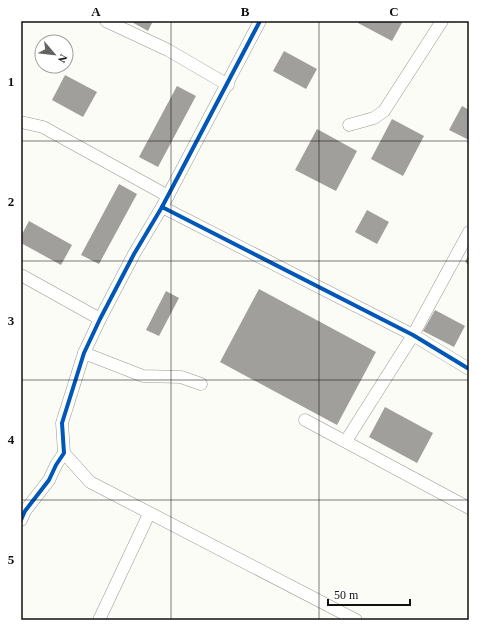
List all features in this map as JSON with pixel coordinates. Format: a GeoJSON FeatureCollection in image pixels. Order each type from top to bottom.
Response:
{"type":"FeatureCollection","features":[{"type":"Feature","properties":{"kind":"street"},"geometry":{"type":"LineString","coordinates":[[106,21],[168,50],[228,85]]}},
{"type":"Feature","properties":{"kind":"street"},"geometry":{"type":"LineString","coordinates":[[260,21],[228,85],[162,208],[134,254],[84,353],[62,423],[64,453],[90,482],[149,514],[356,620]]}},
{"type":"Feature","properties":{"kind":"street"},"geometry":{"type":"LineString","coordinates":[[349,125],[374,118],[384,111],[442,21]]}},
{"type":"Feature","properties":{"kind":"street"},"geometry":{"type":"LineString","coordinates":[[21,122],[43,127],[168,196]]}},
{"type":"Feature","properties":{"kind":"street"},"geometry":{"type":"LineString","coordinates":[[162,208],[413,335],[469,369]]}},
{"type":"Feature","properties":{"kind":"street"},"geometry":{"type":"LineString","coordinates":[[346,441],[413,335],[469,232]]}},
{"type":"Feature","properties":{"kind":"street"},"geometry":{"type":"LineString","coordinates":[[21,275],[100,319]]}},
{"type":"Feature","properties":{"kind":"street"},"geometry":{"type":"LineString","coordinates":[[84,353],[143,376],[181,377],[201,384]]}},
{"type":"Feature","properties":{"kind":"street"},"geometry":{"type":"LineString","coordinates":[[305,420],[469,508]]}},
{"type":"Feature","properties":{"kind":"street"},"geometry":{"type":"LineString","coordinates":[[21,520],[28,506],[49,480],[56,464],[64,453]]}},
{"type":"Feature","properties":{"kind":"street"},"geometry":{"type":"LineString","coordinates":[[99,620],[149,514]]}},
{"type":"Feature","properties":{"kind":"building"},"geometry":{"type":"Polygon","coordinates":[[[130,21],[153,21],[148,31],[130,21]]]}},
{"type":"Feature","properties":{"kind":"building"},"geometry":{"type":"Polygon","coordinates":[[[359,21],[403,21],[392,41],[358,23],[359,21]]]}},
{"type":"Feature","properties":{"kind":"building"},"geometry":{"type":"Polygon","coordinates":[[[284,51],[317,69],[306,89],[273,71],[284,51]]]}},
{"type":"Feature","properties":{"kind":"building"},"geometry":{"type":"Polygon","coordinates":[[[65,75],[97,92],[83,117],[52,100],[65,75]]]}},
{"type":"Feature","properties":{"kind":"building"},"geometry":{"type":"Polygon","coordinates":[[[177,86],[196,96],[158,167],[139,157],[177,86]]]}},
{"type":"Feature","properties":{"kind":"building"},"geometry":{"type":"Polygon","coordinates":[[[462,106],[469,110],[469,140],[449,130],[462,106]]]}},
{"type":"Feature","properties":{"kind":"building"},"geometry":{"type":"Polygon","coordinates":[[[392,119],[424,136],[403,176],[371,159],[392,119]]]}},
{"type":"Feature","properties":{"kind":"building"},"geometry":{"type":"Polygon","coordinates":[[[317,129],[357,151],[336,191],[295,170],[317,129]]]}},
{"type":"Feature","properties":{"kind":"building"},"geometry":{"type":"Polygon","coordinates":[[[119,184],[137,194],[99,264],[81,255],[119,184]]]}},
{"type":"Feature","properties":{"kind":"building"},"geometry":{"type":"Polygon","coordinates":[[[367,210],[389,222],[377,244],[355,232],[367,210]]]}},
{"type":"Feature","properties":{"kind":"building"},"geometry":{"type":"Polygon","coordinates":[[[29,221],[72,245],[61,265],[21,243],[21,236],[29,221]]]}},
{"type":"Feature","properties":{"kind":"building"},"geometry":{"type":"Polygon","coordinates":[[[469,254],[469,265],[465,262],[469,254]]]}},
{"type":"Feature","properties":{"kind":"building"},"geometry":{"type":"Polygon","coordinates":[[[259,289],[376,352],[337,425],[220,362],[259,289]]]}},
{"type":"Feature","properties":{"kind":"building"},"geometry":{"type":"Polygon","coordinates":[[[166,291],[179,298],[159,336],[146,330],[166,291]]]}},
{"type":"Feature","properties":{"kind":"building"},"geometry":{"type":"Polygon","coordinates":[[[435,310],[465,326],[454,347],[423,331],[435,310]]]}},
{"type":"Feature","properties":{"kind":"building"},"geometry":{"type":"Polygon","coordinates":[[[385,407],[433,433],[417,463],[369,437],[385,407]]]}},
{"type":"Feature","properties":{"kind":"cycle path"},"geometry":{"type":"LineString","coordinates":[[21,520],[25,511],[49,480],[64,453],[62,423],[84,353],[100,319],[134,254],[162,207],[260,21]]}},
{"type":"Feature","properties":{"kind":"cycle path"},"geometry":{"type":"LineString","coordinates":[[162,207],[413,335],[469,369]]}}]}
